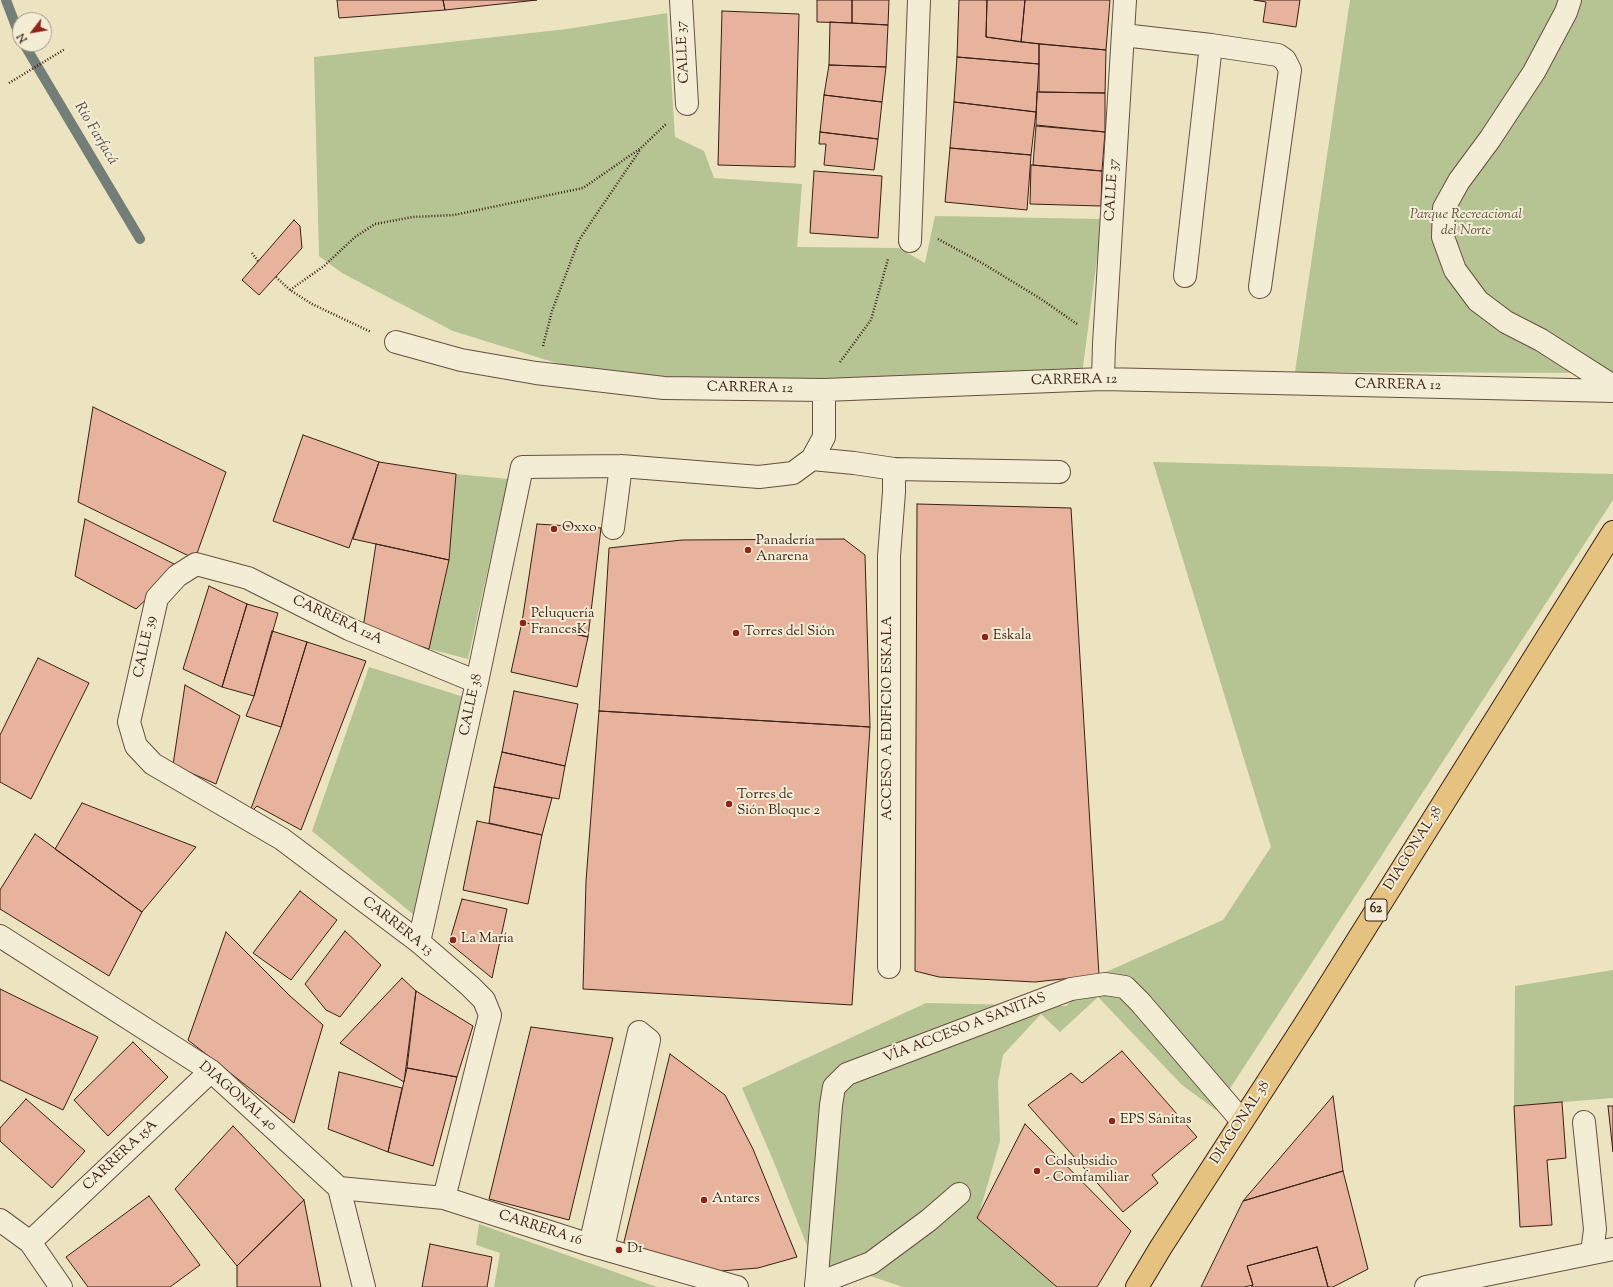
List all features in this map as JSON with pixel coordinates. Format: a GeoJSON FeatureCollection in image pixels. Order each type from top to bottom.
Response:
{"type":"FeatureCollection","features":[{"type":"Feature","properties":{"kind":"main road","name":"DIAGONAL 38"},"geometry":{"type":"LineString","coordinates":[[1137,1287],[1161,1247],[1315,1007],[1613,532]]}},
{"type":"Feature","properties":{"kind":"main road"},"geometry":{"type":"LineString","coordinates":[[1154,1287],[1161,1247]]}},
{"type":"Feature","properties":{"kind":"street","name":"CALLE 37"},"geometry":{"type":"LineString","coordinates":[[681,0],[687,104]]}},
{"type":"Feature","properties":{"kind":"street"},"geometry":{"type":"LineString","coordinates":[[910,233],[919,0]]}},
{"type":"Feature","properties":{"kind":"street","name":"CALLE 37"},"geometry":{"type":"LineString","coordinates":[[1103,379],[1125,0]]}},
{"type":"Feature","properties":{"kind":"street"},"geometry":{"type":"LineString","coordinates":[[1570,0],[1566,12],[1534,72],[1490,140],[1459,181],[1444,208],[1443,237],[1454,270],[1478,301],[1506,322],[1541,340],[1613,386]]}},
{"type":"Feature","properties":{"kind":"street"},"geometry":{"type":"LineString","coordinates":[[1123,35],[1211,45],[1278,55],[1285,60],[1290,70],[1260,287]]}},
{"type":"Feature","properties":{"kind":"street"},"geometry":{"type":"LineString","coordinates":[[1185,276],[1211,45]]}},
{"type":"Feature","properties":{"kind":"street","name":"CARRERA 12"},"geometry":{"type":"LineString","coordinates":[[396,342],[461,360],[536,373],[664,388],[824,396],[1103,379],[1613,391]]}},
{"type":"Feature","properties":{"kind":"street"},"geometry":{"type":"LineString","coordinates":[[613,528],[621,466],[759,477],[793,473],[812,459],[824,437],[824,396]]}},
{"type":"Feature","properties":{"kind":"street"},"geometry":{"type":"LineString","coordinates":[[812,459],[894,469],[1059,472]]}},
{"type":"Feature","properties":{"kind":"street","name":"CALLE 38"},"geometry":{"type":"LineString","coordinates":[[419,942],[477,682],[522,467],[621,466]]}},
{"type":"Feature","properties":{"kind":"street","name":"ACCESO A EDIFICIO ESKALA"},"geometry":{"type":"LineString","coordinates":[[890,967],[889,556],[894,492],[894,469]]}},
{"type":"Feature","properties":{"kind":"street","name":"CARRERA 12A"},"geometry":{"type":"LineString","coordinates":[[196,564],[248,578],[349,628],[477,682]]}},
{"type":"Feature","properties":{"kind":"street","name":"CALLE 39"},"geometry":{"type":"LineString","coordinates":[[136,746],[129,722],[157,598],[177,576],[196,564]]}},
{"type":"Feature","properties":{"kind":"street","name":"CARRERA 13"},"geometry":{"type":"LineString","coordinates":[[136,746],[153,764],[282,839],[419,942],[484,1000],[490,1015],[444,1198]]}},
{"type":"Feature","properties":{"kind":"street","name":"DIAGONAL 40"},"geometry":{"type":"LineString","coordinates":[[0,936],[211,1071],[339,1188]]}},
{"type":"Feature","properties":{"kind":"street","name":"VÍA ACCESO A SANITAS"},"geometry":{"type":"LineString","coordinates":[[816,1286],[831,1105],[834,1087],[847,1074],[1071,989],[1105,984],[1125,988],[1242,1121]]}},
{"type":"Feature","properties":{"kind":"street"},"geometry":{"type":"LineString","coordinates":[[639,1032],[650,1040],[596,1247],[639,1032]]}},
{"type":"Feature","properties":{"kind":"street","name":"CARRERA 15A"},"geometry":{"type":"LineString","coordinates":[[30,1242],[211,1071]]}},
{"type":"Feature","properties":{"kind":"street"},"geometry":{"type":"LineString","coordinates":[[1426,1287],[1603,1251],[1595,1229],[1584,1122]]}},
{"type":"Feature","properties":{"kind":"street"},"geometry":{"type":"LineString","coordinates":[[339,1188],[364,1287]]}},
{"type":"Feature","properties":{"kind":"street","name":"CARRERA 16"},"geometry":{"type":"LineString","coordinates":[[339,1188],[444,1198],[596,1247],[737,1287]]}},
{"type":"Feature","properties":{"kind":"street"},"geometry":{"type":"LineString","coordinates":[[816,1286],[871,1263],[929,1220],[959,1194]]}},
{"type":"Feature","properties":{"kind":"street"},"geometry":{"type":"LineString","coordinates":[[0,1220],[30,1242],[61,1287]]}},
{"type":"Feature","properties":{"kind":"path"},"geometry":{"type":"LineString","coordinates":[[9,83],[65,50]]}},
{"type":"Feature","properties":{"kind":"path"},"geometry":{"type":"LineString","coordinates":[[290,290],[324,266],[355,237],[375,224],[413,217],[454,215],[583,188],[641,148],[687,104]]}},
{"type":"Feature","properties":{"kind":"path"},"geometry":{"type":"LineString","coordinates":[[536,373],[552,311],[579,240],[641,148]]}},
{"type":"Feature","properties":{"kind":"path"},"geometry":{"type":"LineString","coordinates":[[824,396],[833,371],[871,320],[883,281],[893,238],[910,233],[982,263],[1041,299],[1104,344]]}},
{"type":"Feature","properties":{"kind":"path"},"geometry":{"type":"LineString","coordinates":[[252,253],[258,261]]}},
{"type":"Feature","properties":{"kind":"path"},"geometry":{"type":"LineString","coordinates":[[276,277],[290,290],[312,304],[338,318],[396,342]]}},
{"type":"Feature","properties":{"kind":"green space","name":"Parque Recreacional del Norte"},"geometry":{"type":"Polygon","coordinates":[[[1350,0],[1613,0],[1613,373],[1295,372],[1350,0]]]}},
{"type":"Feature","properties":{"kind":"green space"},"geometry":{"type":"Polygon","coordinates":[[[667,13],[675,137],[704,151],[714,178],[802,184],[797,247],[899,248],[925,263],[935,216],[1102,219],[1082,375],[824,390],[608,379],[453,331],[342,273],[319,256],[314,57],[567,29],[667,13]]]}},
{"type":"Feature","properties":{"kind":"green space"},"geometry":{"type":"Polygon","coordinates":[[[1153,462],[1613,474],[1613,500],[1216,1110],[1182,1085],[1098,997],[1060,1032],[1041,1014],[1003,1055],[998,1082],[1000,1141],[978,1218],[1057,1287],[903,1287],[870,1276],[819,1276],[773,1160],[742,1088],[926,1003],[1066,1006],[1099,975],[1223,920],[1271,847],[1153,462]]]}},
{"type":"Feature","properties":{"kind":"green space"},"geometry":{"type":"Polygon","coordinates":[[[456,474],[508,479],[468,659],[429,649],[449,560],[456,474]]]}},
{"type":"Feature","properties":{"kind":"green space"},"geometry":{"type":"Polygon","coordinates":[[[369,667],[467,698],[414,915],[312,831],[369,667]]]}},
{"type":"Feature","properties":{"kind":"green space"},"geometry":{"type":"Polygon","coordinates":[[[1613,970],[1613,1098],[1514,1106],[1515,986],[1613,970]]]}},
{"type":"Feature","properties":{"kind":"green space"},"geometry":{"type":"Polygon","coordinates":[[[479,1224],[657,1287],[494,1287],[500,1253],[476,1245],[479,1224]]]}},
{"type":"Feature","properties":{"kind":"building"},"geometry":{"type":"Polygon","coordinates":[[[337,0],[443,0],[445,10],[339,18],[337,0]]]}},
{"type":"Feature","properties":{"kind":"building"},"geometry":{"type":"Polygon","coordinates":[[[443,0],[537,0],[445,10],[443,0]]]}},
{"type":"Feature","properties":{"kind":"building"},"geometry":{"type":"Polygon","coordinates":[[[817,0],[852,0],[852,23],[817,22],[817,0]]]}},
{"type":"Feature","properties":{"kind":"building"},"geometry":{"type":"Polygon","coordinates":[[[852,0],[889,0],[888,25],[852,23],[852,0]]]}},
{"type":"Feature","properties":{"kind":"building"},"geometry":{"type":"Polygon","coordinates":[[[959,0],[987,0],[986,37],[1039,44],[1039,64],[957,57],[959,0]]]}},
{"type":"Feature","properties":{"kind":"building"},"geometry":{"type":"Polygon","coordinates":[[[987,0],[1025,0],[1021,42],[986,37],[987,0]]]}},
{"type":"Feature","properties":{"kind":"building"},"geometry":{"type":"Polygon","coordinates":[[[1025,0],[1110,0],[1106,50],[1021,42],[1025,0]]]}},
{"type":"Feature","properties":{"kind":"building"},"geometry":{"type":"Polygon","coordinates":[[[1254,0],[1300,0],[1296,27],[1263,22],[1266,2],[1254,0]]]}},
{"type":"Feature","properties":{"kind":"building"},"geometry":{"type":"Polygon","coordinates":[[[722,11],[799,14],[795,167],[718,165],[722,11]]]}},
{"type":"Feature","properties":{"kind":"building"},"geometry":{"type":"Polygon","coordinates":[[[830,22],[888,25],[886,67],[829,65],[830,22]]]}},
{"type":"Feature","properties":{"kind":"building"},"geometry":{"type":"Polygon","coordinates":[[[1039,44],[1106,50],[1105,93],[1039,92],[1039,44]]]}},
{"type":"Feature","properties":{"kind":"building"},"geometry":{"type":"Polygon","coordinates":[[[957,57],[1039,64],[1036,112],[954,102],[957,57]]]}},
{"type":"Feature","properties":{"kind":"building"},"geometry":{"type":"Polygon","coordinates":[[[829,65],[886,67],[882,102],[824,95],[829,65]]]}},
{"type":"Feature","properties":{"kind":"building"},"geometry":{"type":"Polygon","coordinates":[[[1037,92],[1105,93],[1105,132],[1036,125],[1037,92]]]}},
{"type":"Feature","properties":{"kind":"building"},"geometry":{"type":"Polygon","coordinates":[[[824,95],[882,102],[878,139],[820,132],[824,95]]]}},
{"type":"Feature","properties":{"kind":"building"},"geometry":{"type":"Polygon","coordinates":[[[954,102],[1036,112],[1031,155],[950,148],[954,102]]]}},
{"type":"Feature","properties":{"kind":"building"},"geometry":{"type":"Polygon","coordinates":[[[1036,126],[1105,132],[1102,171],[1033,165],[1036,126]]]}},
{"type":"Feature","properties":{"kind":"building"},"geometry":{"type":"Polygon","coordinates":[[[820,132],[878,139],[874,170],[824,165],[826,144],[819,144],[820,132]]]}},
{"type":"Feature","properties":{"kind":"building"},"geometry":{"type":"Polygon","coordinates":[[[950,148],[1031,155],[1027,210],[945,202],[950,148]]]}},
{"type":"Feature","properties":{"kind":"building"},"geometry":{"type":"Polygon","coordinates":[[[1031,165],[1102,171],[1101,206],[1030,204],[1031,165]]]}},
{"type":"Feature","properties":{"kind":"building"},"geometry":{"type":"Polygon","coordinates":[[[814,171],[882,176],[878,238],[810,233],[814,171]]]}},
{"type":"Feature","properties":{"kind":"building"},"geometry":{"type":"Polygon","coordinates":[[[294,220],[300,226],[302,248],[259,295],[242,280],[294,220]]]}},
{"type":"Feature","properties":{"kind":"building"},"geometry":{"type":"Polygon","coordinates":[[[93,407],[226,472],[195,559],[78,502],[93,407]]]}},
{"type":"Feature","properties":{"kind":"building"},"geometry":{"type":"Polygon","coordinates":[[[303,435],[379,462],[349,548],[273,521],[303,435]]]}},
{"type":"Feature","properties":{"kind":"building"},"geometry":{"type":"Polygon","coordinates":[[[379,462],[456,474],[449,560],[353,539],[379,462]]]}},
{"type":"Feature","properties":{"kind":"building"},"geometry":{"type":"Polygon","coordinates":[[[917,504],[1071,508],[1099,975],[1035,982],[939,977],[915,971],[917,504]]]}},
{"type":"Feature","properties":{"kind":"building"},"geometry":{"type":"Polygon","coordinates":[[[85,519],[180,567],[136,609],[75,576],[85,519]]]}},
{"type":"Feature","properties":{"kind":"building"},"geometry":{"type":"Polygon","coordinates":[[[537,524],[601,528],[588,637],[522,622],[537,524]]]}},
{"type":"Feature","properties":{"kind":"building","name":"Torres del Sión"},"geometry":{"type":"Polygon","coordinates":[[[844,539],[865,555],[870,727],[599,711],[609,548],[682,540],[844,539]]]}},
{"type":"Feature","properties":{"kind":"building"},"geometry":{"type":"Polygon","coordinates":[[[376,544],[449,560],[429,649],[363,628],[376,544]]]}},
{"type":"Feature","properties":{"kind":"building"},"geometry":{"type":"Polygon","coordinates":[[[209,586],[247,604],[222,687],[183,669],[209,586]]]}},
{"type":"Feature","properties":{"kind":"building"},"geometry":{"type":"Polygon","coordinates":[[[247,604],[278,613],[254,696],[222,687],[247,604]]]}},
{"type":"Feature","properties":{"kind":"building"},"geometry":{"type":"Polygon","coordinates":[[[522,622],[588,637],[577,687],[511,672],[522,622]]]}},
{"type":"Feature","properties":{"kind":"building"},"geometry":{"type":"Polygon","coordinates":[[[272,631],[307,642],[281,727],[246,716],[254,696],[272,631]]]}},
{"type":"Feature","properties":{"kind":"building"},"geometry":{"type":"Polygon","coordinates":[[[307,642],[366,661],[301,830],[257,806],[249,814],[281,727],[307,642]]]}},
{"type":"Feature","properties":{"kind":"building"},"geometry":{"type":"Polygon","coordinates":[[[38,658],[89,683],[31,799],[0,782],[0,735],[38,658]]]}},
{"type":"Feature","properties":{"kind":"building"},"geometry":{"type":"Polygon","coordinates":[[[185,685],[240,716],[216,784],[173,765],[185,685]]]}},
{"type":"Feature","properties":{"kind":"building"},"geometry":{"type":"Polygon","coordinates":[[[514,691],[578,704],[565,766],[502,752],[514,691]]]}},
{"type":"Feature","properties":{"kind":"building","name":"Torres de Sión Bloque 2"},"geometry":{"type":"Polygon","coordinates":[[[599,711],[870,727],[852,1005],[583,989],[586,881],[599,711]]]}},
{"type":"Feature","properties":{"kind":"building"},"geometry":{"type":"Polygon","coordinates":[[[502,752],[565,766],[559,799],[494,787],[502,752]]]}},
{"type":"Feature","properties":{"kind":"building"},"geometry":{"type":"Polygon","coordinates":[[[494,787],[552,798],[542,835],[489,823],[494,787]]]}},
{"type":"Feature","properties":{"kind":"building"},"geometry":{"type":"Polygon","coordinates":[[[82,803],[196,847],[142,912],[55,849],[82,803]]]}},
{"type":"Feature","properties":{"kind":"building"},"geometry":{"type":"Polygon","coordinates":[[[477,821],[542,835],[528,904],[463,890],[477,821]]]}},
{"type":"Feature","properties":{"kind":"building"},"geometry":{"type":"Polygon","coordinates":[[[35,834],[142,912],[109,976],[0,909],[0,890],[35,834]]]}},
{"type":"Feature","properties":{"kind":"building"},"geometry":{"type":"Polygon","coordinates":[[[300,891],[337,920],[291,980],[253,953],[300,891]]]}},
{"type":"Feature","properties":{"kind":"building"},"geometry":{"type":"Polygon","coordinates":[[[462,899],[507,909],[492,978],[449,943],[462,899]]]}},
{"type":"Feature","properties":{"kind":"building"},"geometry":{"type":"Polygon","coordinates":[[[345,931],[381,965],[340,1017],[326,1010],[305,984],[345,931]]]}},
{"type":"Feature","properties":{"kind":"building"},"geometry":{"type":"Polygon","coordinates":[[[226,932],[290,996],[323,1025],[294,1123],[188,1040],[226,932]]]}},
{"type":"Feature","properties":{"kind":"building"},"geometry":{"type":"Polygon","coordinates":[[[402,978],[416,991],[404,1082],[340,1043],[402,978]]]}},
{"type":"Feature","properties":{"kind":"building"},"geometry":{"type":"Polygon","coordinates":[[[0,989],[98,1037],[63,1110],[0,1080],[0,989]]]}},
{"type":"Feature","properties":{"kind":"building"},"geometry":{"type":"Polygon","coordinates":[[[416,991],[473,1026],[457,1077],[407,1068],[416,991]]]}},
{"type":"Feature","properties":{"kind":"building"},"geometry":{"type":"Polygon","coordinates":[[[531,1027],[613,1038],[569,1220],[489,1199],[531,1027]]]}},
{"type":"Feature","properties":{"kind":"building"},"geometry":{"type":"Polygon","coordinates":[[[133,1042],[168,1077],[108,1136],[74,1100],[133,1042]]]}},
{"type":"Feature","properties":{"kind":"building","name":"EPS Sánitas"},"geometry":{"type":"Polygon","coordinates":[[[1122,1051],[1197,1137],[1152,1175],[1158,1183],[1123,1212],[1028,1105],[1071,1073],[1082,1083],[1122,1051]]]}},
{"type":"Feature","properties":{"kind":"building","name":"Antares"},"geometry":{"type":"Polygon","coordinates":[[[670,1054],[725,1095],[753,1149],[797,1257],[758,1268],[708,1272],[622,1250],[670,1054]]]}},
{"type":"Feature","properties":{"kind":"building"},"geometry":{"type":"Polygon","coordinates":[[[407,1068],[457,1077],[433,1166],[388,1152],[407,1068]]]}},
{"type":"Feature","properties":{"kind":"building"},"geometry":{"type":"Polygon","coordinates":[[[339,1072],[402,1088],[388,1152],[328,1129],[339,1072]]]}},
{"type":"Feature","properties":{"kind":"building"},"geometry":{"type":"Polygon","coordinates":[[[1333,1096],[1343,1171],[1243,1201],[1333,1096]]]}},
{"type":"Feature","properties":{"kind":"building"},"geometry":{"type":"Polygon","coordinates":[[[26,1099],[85,1151],[52,1188],[0,1141],[0,1128],[26,1099]]]}},
{"type":"Feature","properties":{"kind":"building"},"geometry":{"type":"Polygon","coordinates":[[[1562,1102],[1566,1158],[1547,1160],[1552,1225],[1520,1227],[1514,1106],[1562,1102]]]}},
{"type":"Feature","properties":{"kind":"building"},"geometry":{"type":"Polygon","coordinates":[[[1608,1106],[1613,1106],[1613,1152],[1608,1106]]]}},
{"type":"Feature","properties":{"kind":"building","name":"Colsubsidio - Comfamiliar"},"geometry":{"type":"Polygon","coordinates":[[[1025,1124],[1131,1231],[1097,1287],[1057,1287],[977,1218],[1025,1124]]]}},
{"type":"Feature","properties":{"kind":"building"},"geometry":{"type":"Polygon","coordinates":[[[233,1126],[304,1200],[237,1266],[175,1189],[233,1126]]]}},
{"type":"Feature","properties":{"kind":"building"},"geometry":{"type":"Polygon","coordinates":[[[1343,1171],[1368,1269],[1333,1287],[1328,1287],[1317,1247],[1247,1266],[1253,1285],[1244,1287],[1201,1287],[1243,1201],[1343,1171]]]}},
{"type":"Feature","properties":{"kind":"building"},"geometry":{"type":"Polygon","coordinates":[[[149,1196],[200,1265],[170,1287],[88,1287],[66,1257],[149,1196]]]}},
{"type":"Feature","properties":{"kind":"building"},"geometry":{"type":"Polygon","coordinates":[[[304,1200],[321,1287],[237,1287],[237,1266],[304,1200]]]}},
{"type":"Feature","properties":{"kind":"building"},"geometry":{"type":"Polygon","coordinates":[[[430,1244],[492,1257],[487,1287],[422,1287],[430,1244]]]}},
{"type":"Feature","properties":{"kind":"building"},"geometry":{"type":"Polygon","coordinates":[[[1317,1247],[1328,1287],[1251,1287],[1253,1285],[1247,1266],[1317,1247]]]}},
{"type":"Feature","properties":{"kind":"waterway","name":"Río Farfacá"},"geometry":{"type":"LineString","coordinates":[[6,0],[12,16]]}},
{"type":"Feature","properties":{"kind":"waterway","name":"Río Farfacá"},"geometry":{"type":"LineString","coordinates":[[29,52],[140,239]]}},
{"type":"Feature","properties":{"kind":"place","name":"Oxxo"},"geometry":{"type":"Point","coordinates":[554,529]}},
{"type":"Feature","properties":{"kind":"place","name":"Panadería Anarena"},"geometry":{"type":"Point","coordinates":[748,550]}},
{"type":"Feature","properties":{"kind":"place","name":"Peluquería FrancesK"},"geometry":{"type":"Point","coordinates":[523,623]}},
{"type":"Feature","properties":{"kind":"place","name":"Torres del Sión"},"geometry":{"type":"Point","coordinates":[736,633]}},
{"type":"Feature","properties":{"kind":"place","name":"Eskala"},"geometry":{"type":"Point","coordinates":[985,637]}},
{"type":"Feature","properties":{"kind":"place","name":"Torres de Sión Bloque 2"},"geometry":{"type":"Point","coordinates":[729,804]}},
{"type":"Feature","properties":{"kind":"place","name":"La María"},"geometry":{"type":"Point","coordinates":[453,940]}},
{"type":"Feature","properties":{"kind":"place","name":"EPS Sánitas"},"geometry":{"type":"Point","coordinates":[1112,1121]}},
{"type":"Feature","properties":{"kind":"place","name":"Colsubsidio - Comfamiliar"},"geometry":{"type":"Point","coordinates":[1037,1171]}},
{"type":"Feature","properties":{"kind":"place","name":"Antares"},"geometry":{"type":"Point","coordinates":[704,1200]}},
{"type":"Feature","properties":{"kind":"place","name":"D1"},"geometry":{"type":"Point","coordinates":[619,1250]}}]}
